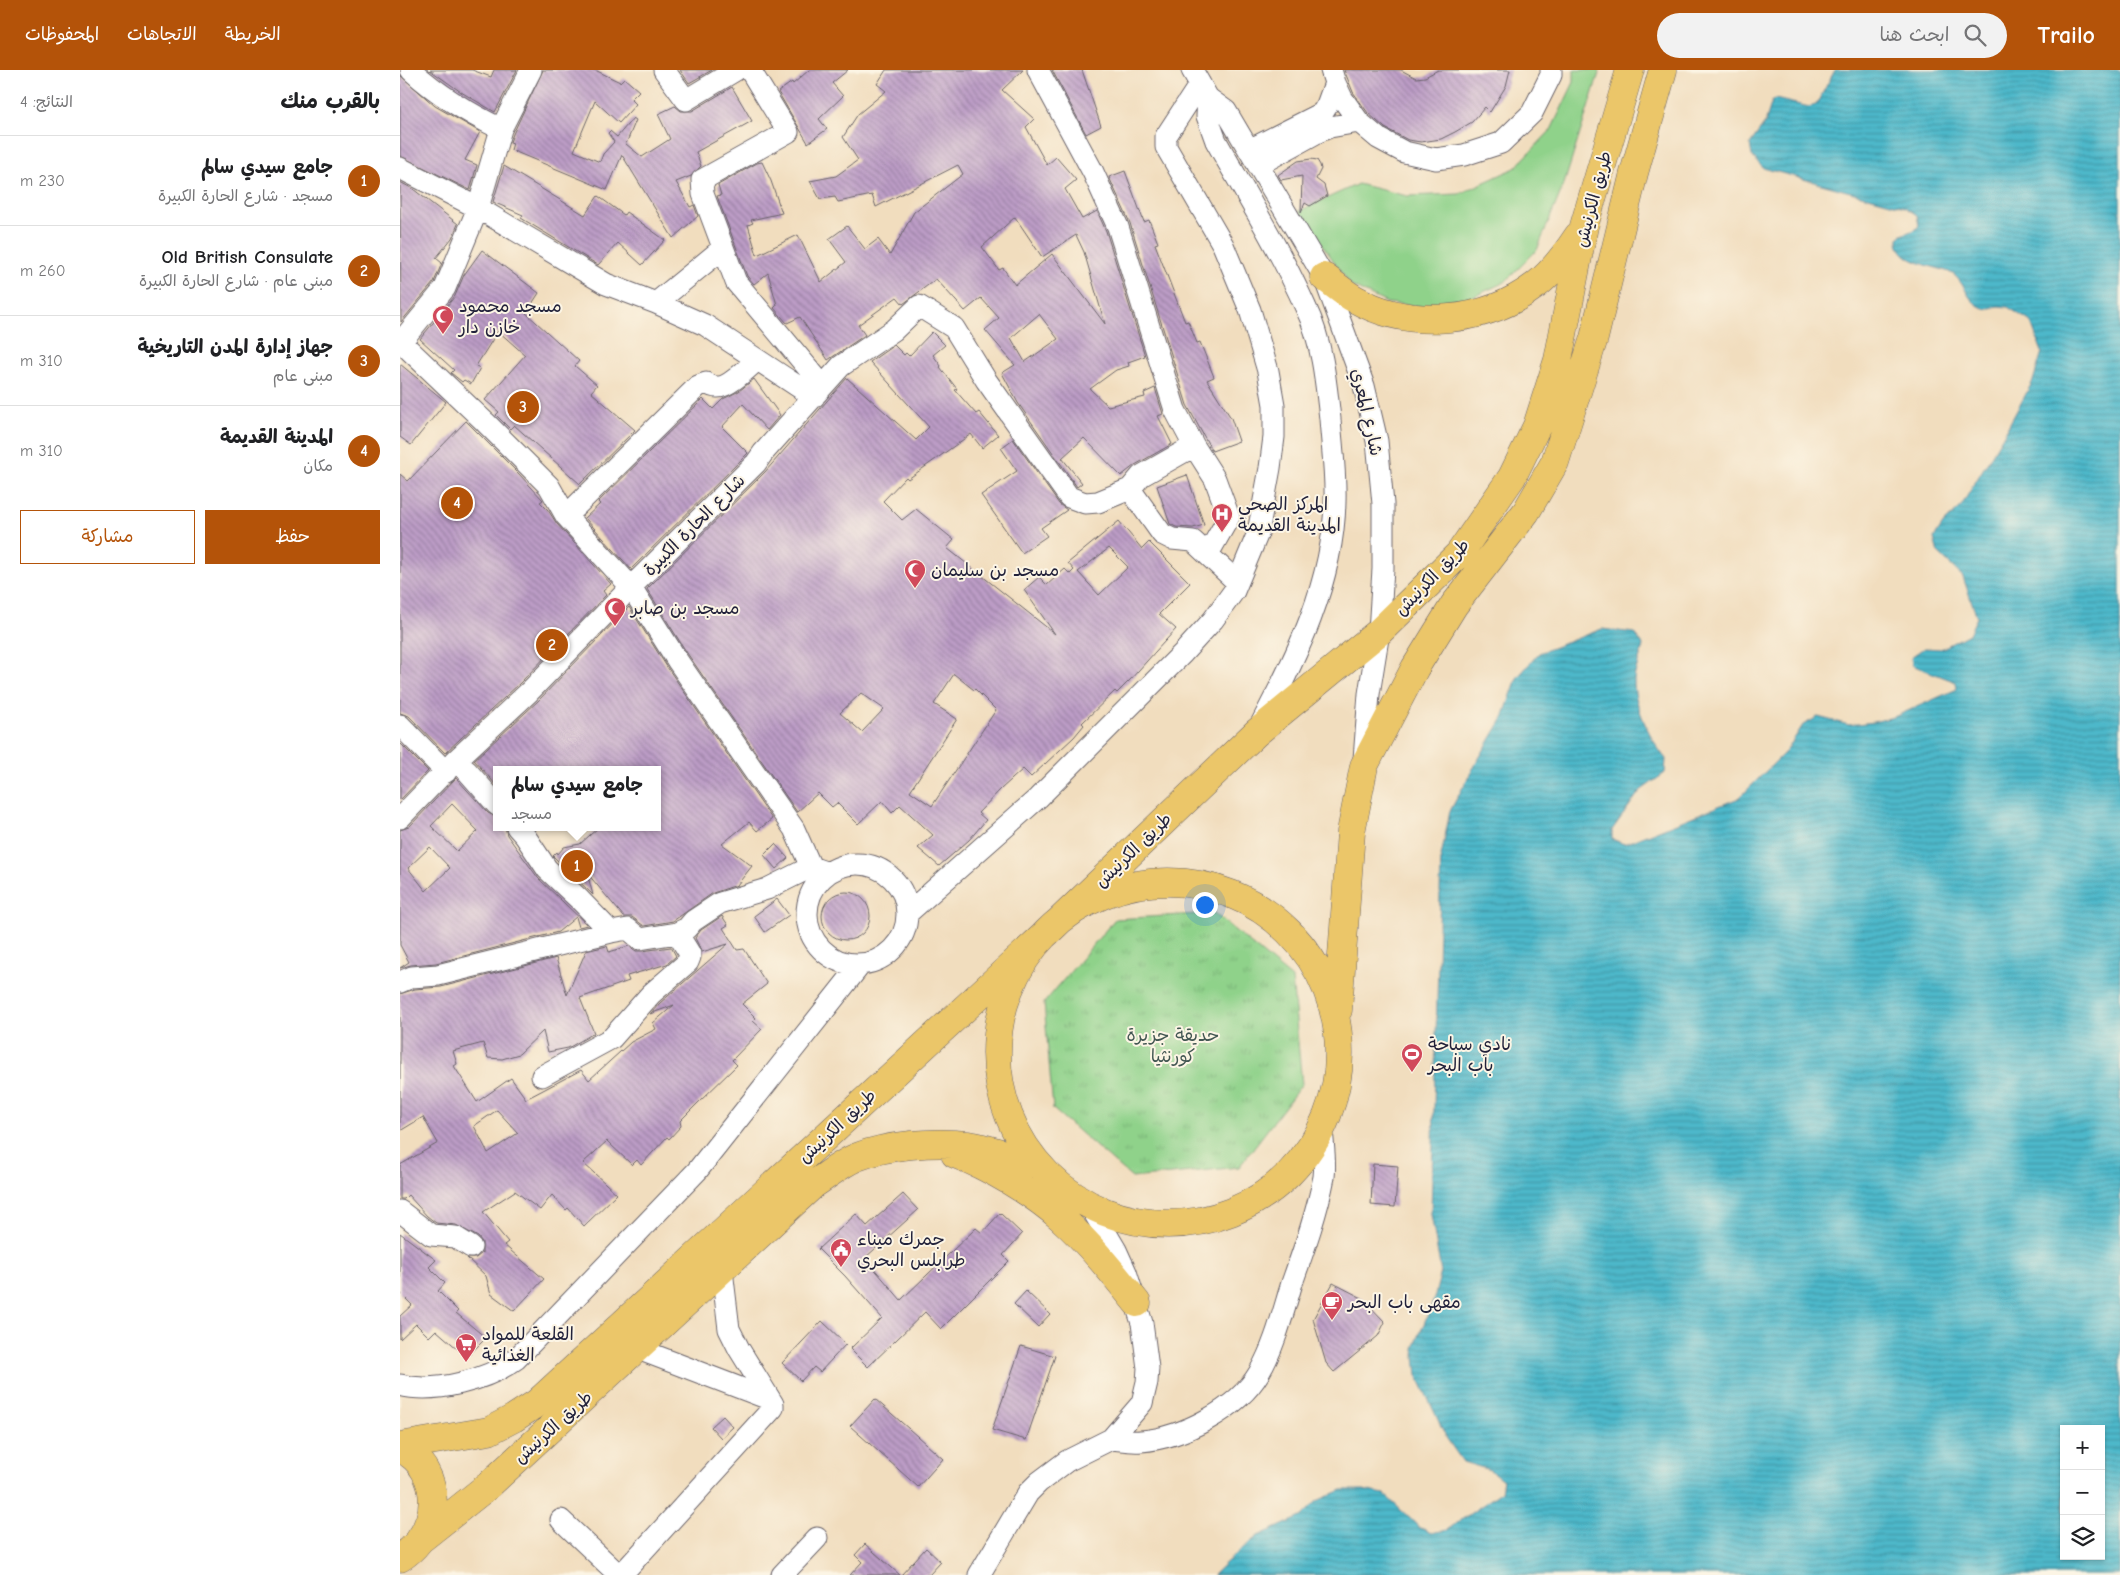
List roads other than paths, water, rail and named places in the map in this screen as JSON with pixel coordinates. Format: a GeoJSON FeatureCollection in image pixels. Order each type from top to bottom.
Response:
{"type":"FeatureCollection","features":[{"type":"Feature","properties":{"kind":"highway","name":"طريق الكرنيش"},"geometry":{"type":"LineString","coordinates":[[400,1446],[489,1431],[537,1403],[1051,929],[1256,733],[1379,632],[1459,554],[1512,477],[1537,426],[1558,360],[1584,226],[1630,70]]}},
{"type":"Feature","properties":{"kind":"highway","name":"طريق الكرنيش"},"geometry":{"type":"LineString","coordinates":[[1337,1022],[1351,832],[1364,766],[1415,668],[1449,613],[1526,512],[1555,462],[1594,338],[1634,173],[1663,70]]}},
{"type":"Feature","properties":{"kind":"highway"},"geometry":{"type":"LineString","coordinates":[[1324,277],[1355,299],[1390,313],[1428,319],[1466,316],[1503,305],[1536,285],[1563,259],[1584,226]]}},
{"type":"Feature","properties":{"kind":"highway"},"geometry":{"type":"LineString","coordinates":[[1149,884],[1186,884],[1222,891],[1255,906],[1284,928],[1308,955],[1326,987],[1337,1022],[1339,1058],[1334,1094],[1322,1128],[1307,1154],[1286,1177],[1263,1196],[1236,1210],[1208,1219],[1178,1224],[1148,1223],[1118,1217],[1090,1206],[1038,1165],[1014,1129],[1000,1088],[996,1044],[1004,1002],[1023,962],[1051,929],[1080,907],[1114,891],[1131,887],[1149,884]]}},
{"type":"Feature","properties":{"kind":"highway","name":"طريق الكرنيش"},"geometry":{"type":"LineString","coordinates":[[400,1558],[489,1485],[814,1184],[855,1158],[874,1151],[930,1144],[967,1145],[1038,1165]]}},
{"type":"Feature","properties":{"kind":"highway"},"geometry":{"type":"LineString","coordinates":[[930,1144],[958,1155],[1018,1186],[1060,1216],[1100,1258],[1137,1303]]}},
{"type":"Feature","properties":{"kind":"highway"},"geometry":{"type":"LineString","coordinates":[[400,1446],[414,1456],[425,1471],[431,1487],[433,1506],[430,1523],[421,1539]]}},
{"type":"Feature","properties":{"kind":"street"},"geometry":{"type":"LineString","coordinates":[[411,70],[433,90],[467,112],[501,129]]}},
{"type":"Feature","properties":{"kind":"street"},"geometry":{"type":"LineString","coordinates":[[400,982],[412,977],[438,974],[611,932],[628,929],[640,940],[677,932],[687,928],[693,921],[720,903],[767,889],[819,870],[842,865],[858,863],[874,866],[888,874],[900,886],[906,900],[908,913],[902,938],[894,949],[878,959],[861,964],[848,964],[826,953],[817,945],[810,931],[807,915],[809,899],[816,884],[819,870],[794,829],[677,660],[631,587],[566,516],[548,486],[485,422],[400,342],[444,288],[478,208],[501,129],[531,70]]}},
{"type":"Feature","properties":{"kind":"street"},"geometry":{"type":"LineString","coordinates":[[664,70],[686,100],[736,70]]}},
{"type":"Feature","properties":{"kind":"street"},"geometry":{"type":"LineString","coordinates":[[750,70],[788,132],[702,180],[704,194],[722,249],[736,282],[818,391]]}},
{"type":"Feature","properties":{"kind":"street"},"geometry":{"type":"LineString","coordinates":[[1038,70],[1093,172],[1118,227],[1175,410],[1194,446],[1215,479],[1229,517],[1208,554]]}},
{"type":"Feature","properties":{"kind":"street"},"geometry":{"type":"LineString","coordinates":[[1333,77],[1342,98],[1358,122],[1378,138],[1404,152],[1436,159],[1464,155],[1501,143],[1532,113],[1552,75],[1552,70]]}},
{"type":"Feature","properties":{"kind":"street"},"geometry":{"type":"LineString","coordinates":[[1253,157],[1322,113],[1328,105],[1333,77]]}},
{"type":"Feature","properties":{"kind":"street"},"geometry":{"type":"LineString","coordinates":[[908,913],[1038,798],[1123,714],[1213,620],[1234,591],[1236,582],[1258,533],[1274,437],[1274,405],[1268,371],[1250,310],[1223,245],[1166,147],[1166,136],[1200,84]]}},
{"type":"Feature","properties":{"kind":"street","name":"شارع المعري"},"geometry":{"type":"LineString","coordinates":[[1200,84],[1226,111],[1324,277],[1364,386],[1377,441],[1383,504],[1383,569],[1379,632],[1369,694],[1364,766]]}},
{"type":"Feature","properties":{"kind":"street","name":"شارع المعري"},"geometry":{"type":"LineString","coordinates":[[1200,84],[1207,116],[1216,141],[1307,308],[1319,350],[1328,404],[1334,469],[1335,502],[1331,538],[1326,570],[1317,603],[1293,662],[1256,733]]}},
{"type":"Feature","properties":{"kind":"street"},"geometry":{"type":"LineString","coordinates":[[1253,157],[1330,127],[1358,122]]}},
{"type":"Feature","properties":{"kind":"street"},"geometry":{"type":"LineString","coordinates":[[400,168],[478,208],[606,284],[656,303],[705,325],[757,360],[818,391]]}},
{"type":"Feature","properties":{"kind":"street"},"geometry":{"type":"LineString","coordinates":[[656,303],[722,249]]}},
{"type":"Feature","properties":{"kind":"street","name":"شارع الحارة الكبيرة"},"geometry":{"type":"LineString","coordinates":[[400,818],[451,766],[529,692],[756,463],[841,366],[894,330],[919,306],[954,328],[986,380],[1069,498],[1085,502],[1098,502],[1130,489]]}},
{"type":"Feature","properties":{"kind":"street"},"geometry":{"type":"LineString","coordinates":[[566,516],[698,386],[706,383],[716,388],[721,387],[731,382],[757,360]]}},
{"type":"Feature","properties":{"kind":"street"},"geometry":{"type":"LineString","coordinates":[[1194,446],[1141,476],[1130,489],[1162,534],[1172,539],[1193,541],[1236,582]]}},
{"type":"Feature","properties":{"kind":"street"},"geometry":{"type":"LineString","coordinates":[[1229,517],[1260,521]]}},
{"type":"Feature","properties":{"kind":"street"},"geometry":{"type":"LineString","coordinates":[[400,725],[451,766],[467,771],[493,800]]}},
{"type":"Feature","properties":{"kind":"street"},"geometry":{"type":"LineString","coordinates":[[521,831],[547,869],[611,932]]}},
{"type":"Feature","properties":{"kind":"street"},"geometry":{"type":"LineString","coordinates":[[542,1076],[612,1038],[651,994],[688,962],[690,954],[677,932]]}},
{"type":"Feature","properties":{"kind":"street"},"geometry":{"type":"LineString","coordinates":[[400,1385],[451,1385],[480,1379],[504,1368],[516,1359],[697,1171],[861,964]]}},
{"type":"Feature","properties":{"kind":"street"},"geometry":{"type":"LineString","coordinates":[[1110,1439],[1141,1441],[1172,1435],[1215,1415],[1251,1385],[1266,1360],[1303,1253],[1324,1176],[1322,1128]]}},
{"type":"Feature","properties":{"kind":"street"},"geometry":{"type":"LineString","coordinates":[[1090,1206],[1116,1250],[1137,1303],[1147,1348],[1148,1368],[1142,1403],[1142,1416],[1151,1429],[1172,1435]]}},
{"type":"Feature","properties":{"kind":"street"},"geometry":{"type":"LineString","coordinates":[[400,1211],[431,1235],[455,1237],[471,1247]]}},
{"type":"Feature","properties":{"kind":"street"},"geometry":{"type":"LineString","coordinates":[[561,1520],[620,1575],[771,1412],[773,1404],[729,1329],[722,1270]]}},
{"type":"Feature","properties":{"kind":"street"},"geometry":{"type":"LineString","coordinates":[[638,1349],[769,1399]]}},
{"type":"Feature","properties":{"kind":"street"},"geometry":{"type":"LineString","coordinates":[[979,1575],[1028,1493],[1039,1482],[1067,1461],[1110,1439],[1142,1403]]}},
{"type":"Feature","properties":{"kind":"street"},"geometry":{"type":"LineString","coordinates":[[782,1575],[817,1538]]}},
{"type":"Feature","properties":{"kind":"water"},"geometry":{"type":"Polygon","coordinates":[[[1835,70],[2120,70],[2120,1575],[1213,1575],[1258,1536],[1301,1517],[1317,1501],[1342,1490],[1363,1490],[1384,1494],[1419,1527],[1431,1533],[1447,1530],[1501,1492],[1503,1480],[1490,1470],[1463,1462],[1447,1439],[1417,1375],[1414,1348],[1433,1302],[1441,1272],[1431,1214],[1441,857],[1450,811],[1503,718],[1517,678],[1539,653],[1602,629],[1634,633],[1643,645],[1634,680],[1634,689],[1644,721],[1666,759],[1665,773],[1640,791],[1612,830],[1612,839],[1624,844],[1739,798],[1787,750],[1803,725],[1818,717],[1849,725],[1873,722],[1894,717],[1957,689],[1956,682],[1912,665],[1911,657],[1924,648],[1941,649],[1969,634],[1977,617],[1963,577],[1938,553],[1934,538],[1944,523],[1960,508],[2004,434],[2033,381],[2042,352],[2031,322],[2008,307],[1998,306],[1986,309],[1976,304],[1954,275],[1917,262],[1903,253],[1899,246],[1898,238],[1919,226],[1917,215],[1905,207],[1763,168],[1752,156],[1750,144],[1765,123],[1772,101],[1775,99],[1809,107],[1816,105],[1835,70]]]}},
{"type":"Feature","properties":{"kind":"place","name":"مسجد محمود خازن دار"},"geometry":{"type":"Point","coordinates":[443,335]}},
{"type":"Feature","properties":{"kind":"place","name":"جهاز إدارة المدن التاريخية"},"geometry":{"type":"Point","coordinates":[523,407]}},
{"type":"Feature","properties":{"kind":"place","name":"المدينة القديمة"},"geometry":{"type":"Point","coordinates":[457,503]}},
{"type":"Feature","properties":{"kind":"place","name":"المركز الصحي المدينة القديمة"},"geometry":{"type":"Point","coordinates":[1222,533]}},
{"type":"Feature","properties":{"kind":"place","name":"مسجد بن سليمان"},"geometry":{"type":"Point","coordinates":[915,589]}},
{"type":"Feature","properties":{"kind":"place","name":"مسجد بن صابر"},"geometry":{"type":"Point","coordinates":[615,627]}},
{"type":"Feature","properties":{"kind":"place","name":"Old British Consulate"},"geometry":{"type":"Point","coordinates":[552,645]}},
{"type":"Feature","properties":{"kind":"place","name":"جامع سيدي سالم"},"geometry":{"type":"Point","coordinates":[577,866]}},
{"type":"Feature","properties":{"kind":"place","name":"نادي سباحة باب البحر"},"geometry":{"type":"Point","coordinates":[1412,1073]}},
{"type":"Feature","properties":{"kind":"place","name":"جمرك ميناء طرابلس البحري"},"geometry":{"type":"Point","coordinates":[841,1268]}},
{"type":"Feature","properties":{"kind":"place","name":"مقهى باب البحر"},"geometry":{"type":"Point","coordinates":[1332,1321]}},
{"type":"Feature","properties":{"kind":"place","name":"القلعة للمواد الغذائية"},"geometry":{"type":"Point","coordinates":[466,1363]}},
{"type":"Feature","properties":{"kind":"park label","name":"حديقة جزيرة كورنثيا"},"geometry":{"type":"Point","coordinates":[1173,1045]}}]}
